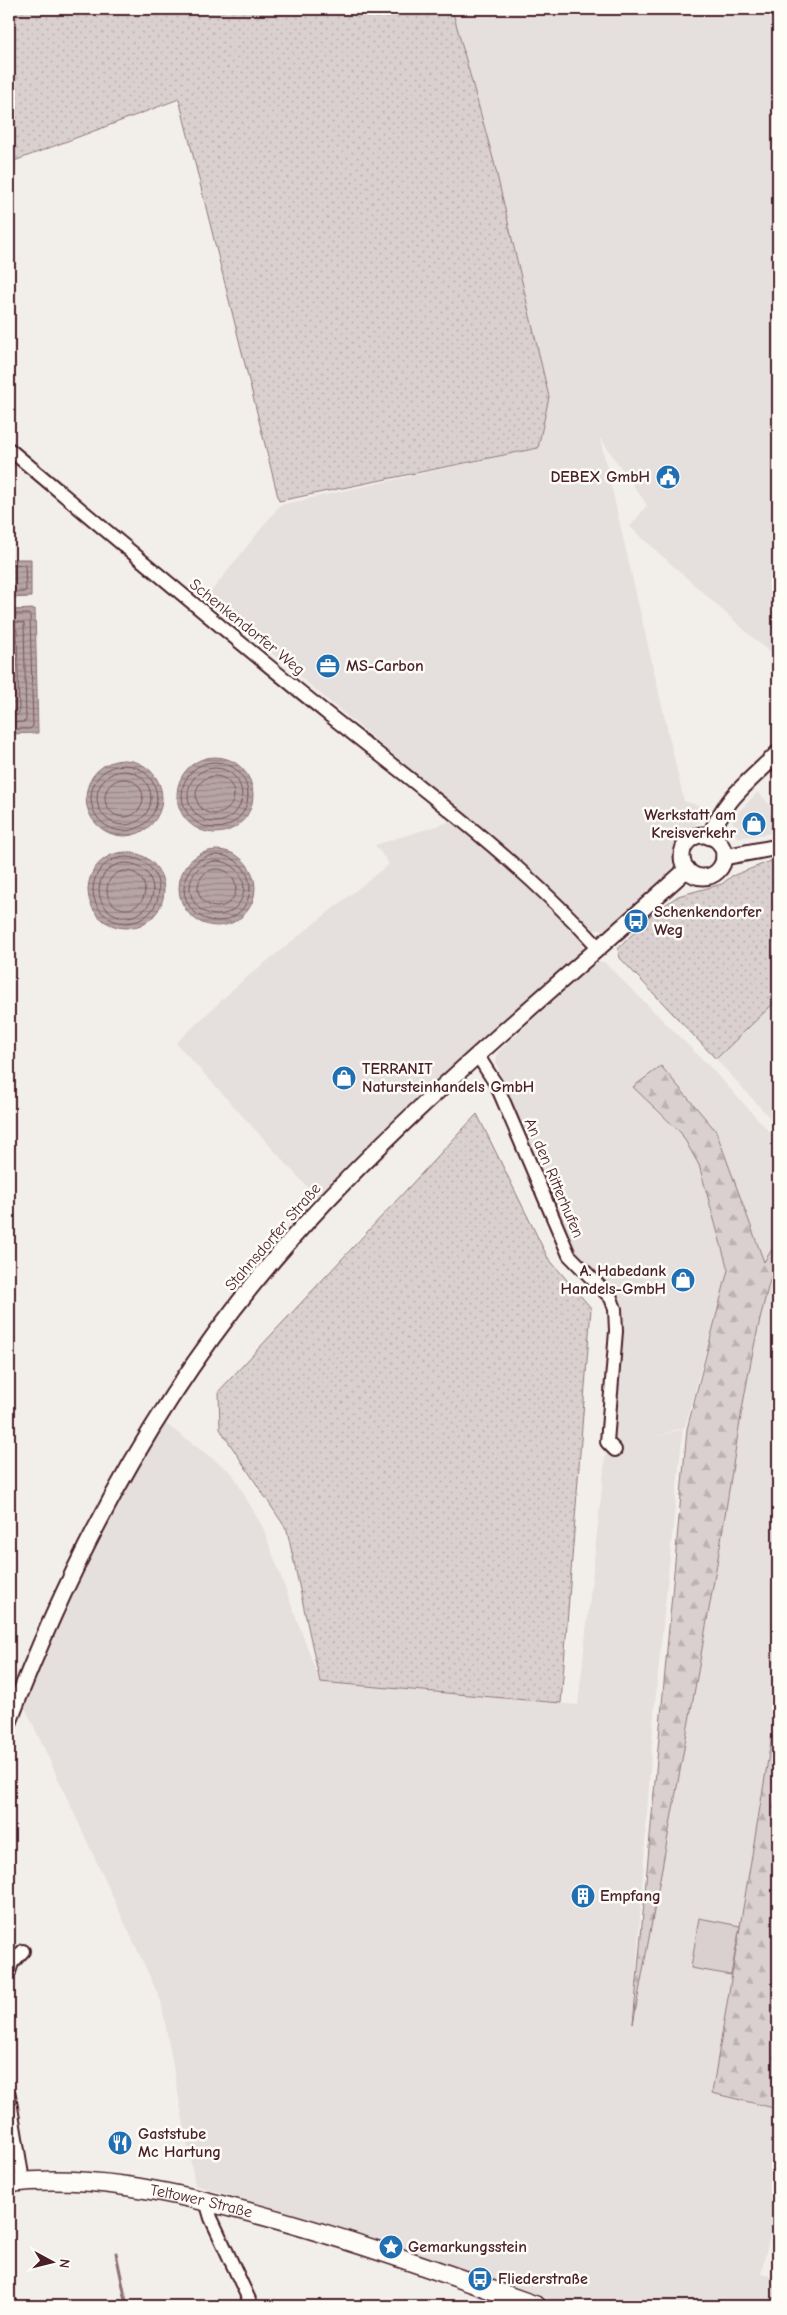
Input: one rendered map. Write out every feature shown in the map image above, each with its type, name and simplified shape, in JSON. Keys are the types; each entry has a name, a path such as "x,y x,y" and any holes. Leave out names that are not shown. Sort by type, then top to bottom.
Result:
{"main road":[{"name":"Teltower Straße","path":"16,2182 69,2181 107,2184 206,2201 316,2230 387,2252 537,2306"}],"street":[{"name":"Schenkendorfer Weg","path":"9,449 197,609 380,756 450,808 516,865 599,948"},
{"path":"710,837 717,819 732,796 777,754"},
{"path":"710,837 721,845 724,858 720,869 709,876 697,876 687,869 682,858 685,846 693,838 710,837"},
{"path":"724,858 778,847"},
{"name":"Stahnsdorfer Straße","path":"9,1722 61,1595 130,1464 192,1368 274,1259 371,1154 687,869"},
{"name":"An den Ritterhufen","path":"478,1056 497,1086 569,1255 611,1298 615,1309 616,1331 606,1442 615,1450"},
{"path":"9,1972 12,1963 23,1951"},
{"path":"9,2095 16,2182"},
{"path":"206,2201 211,2218 252,2306"}],"shaded area":[{"path":"452,9 778,9 778,643 770,653 630,527 647,505 600,438 684,801 707,808 699,822 681,835 674,853 672,869 608,929 591,931 519,860 206,598 280,505 538,448 549,396 494,162"},
{"path":"758,792 771,806 774,833 737,838 732,818"},
{"path":"452,821 513,871 583,940 583,952 323,1204 176,1043 242,981 389,864 375,845"},
{"path":"595,962 604,962 709,1066 778,1141 778,1240 764,1263 716,1131 654,1109 681,1133 699,1165 728,1270 685,1427 655,1437 683,1429 654,1713 633,2018 741,1411 758,1320 772,1272 778,1274 778,1700 712,2093 778,2109 778,2202 761,2273 778,2277 778,2306 570,2306 366,2235 195,2185 161,2001 23,1703 52,1629 159,1419 232,1473 263,1528 320,1682 578,1705 607,1442 615,1309 569,1255 527,1156 496,1062 498,1052"},
{"path":"778,999 778,1127 716,1059"}],"green space":[{"path":"9,9 452,9 494,162 549,397 538,448 279,501 179,99 9,163"},
{"path":"776,859 778,999 716,1059 620,958 618,949 652,914 678,896 722,884 732,876"},
{"path":"661,1066 716,1131 764,1262 778,1240 778,1274 772,1273 748,1376 719,1552 633,2024 687,1429 728,1270 699,1165 681,1133 633,1087"},
{"path":"477,1114 548,1258 591,1308 561,1703 320,1682 287,1530 220,1429 219,1391"},
{"path":"778,1700 778,2109 712,2093"},
{"path":"699,1918 740,1926 731,1975 691,1968"}],"water":[{"path":"9,559 31,559 31,597 9,598"},
{"path":"35,609 38,733 9,734 9,610"},
{"path":"215,757 230,760 242,768 250,780 253,795 250,810 242,822 230,830 215,833 200,830 188,822 180,810 177,795 180,780 188,768 200,760"},
{"path":"124,760 139,763 151,771 159,783 162,798 159,813 151,825 139,833 124,836 109,833 97,825 89,813 86,798 89,783 97,771 109,763"},
{"path":"217,850 232,853 244,861 252,873 255,888 252,903 244,915 232,923 217,926 202,923 190,915 182,903 179,888 182,873 190,861 202,853"},
{"path":"126,852 141,855 153,863 161,875 164,890 161,905 153,917 141,925 126,928 111,925 99,917 91,905 88,890 91,875 99,863 111,855"}],"waterway":[{"path":"116,2253 127,2306"}],"place":[{"name":"DEBEX GmbH","path":"668,477"},
{"name":"MS-Carbon","path":"328,666"},
{"name":"Werkstatt am Kreisverkehr","path":"754,824"},
{"name":"Schenkendorfer Weg","path":"636,921"},
{"name":"TERRANIT Natursteinhandels GmbH","path":"344,1078"},
{"name":"A. Habedank Handels-GmbH","path":"683,1280"},
{"name":"Empfang","path":"583,1896"},
{"name":"Gaststube Mc Hartung","path":"120,2143"},
{"name":"Gemarkungsstein","path":"391,2247"},
{"name":"Fliederstraße","path":"480,2279"}]}
